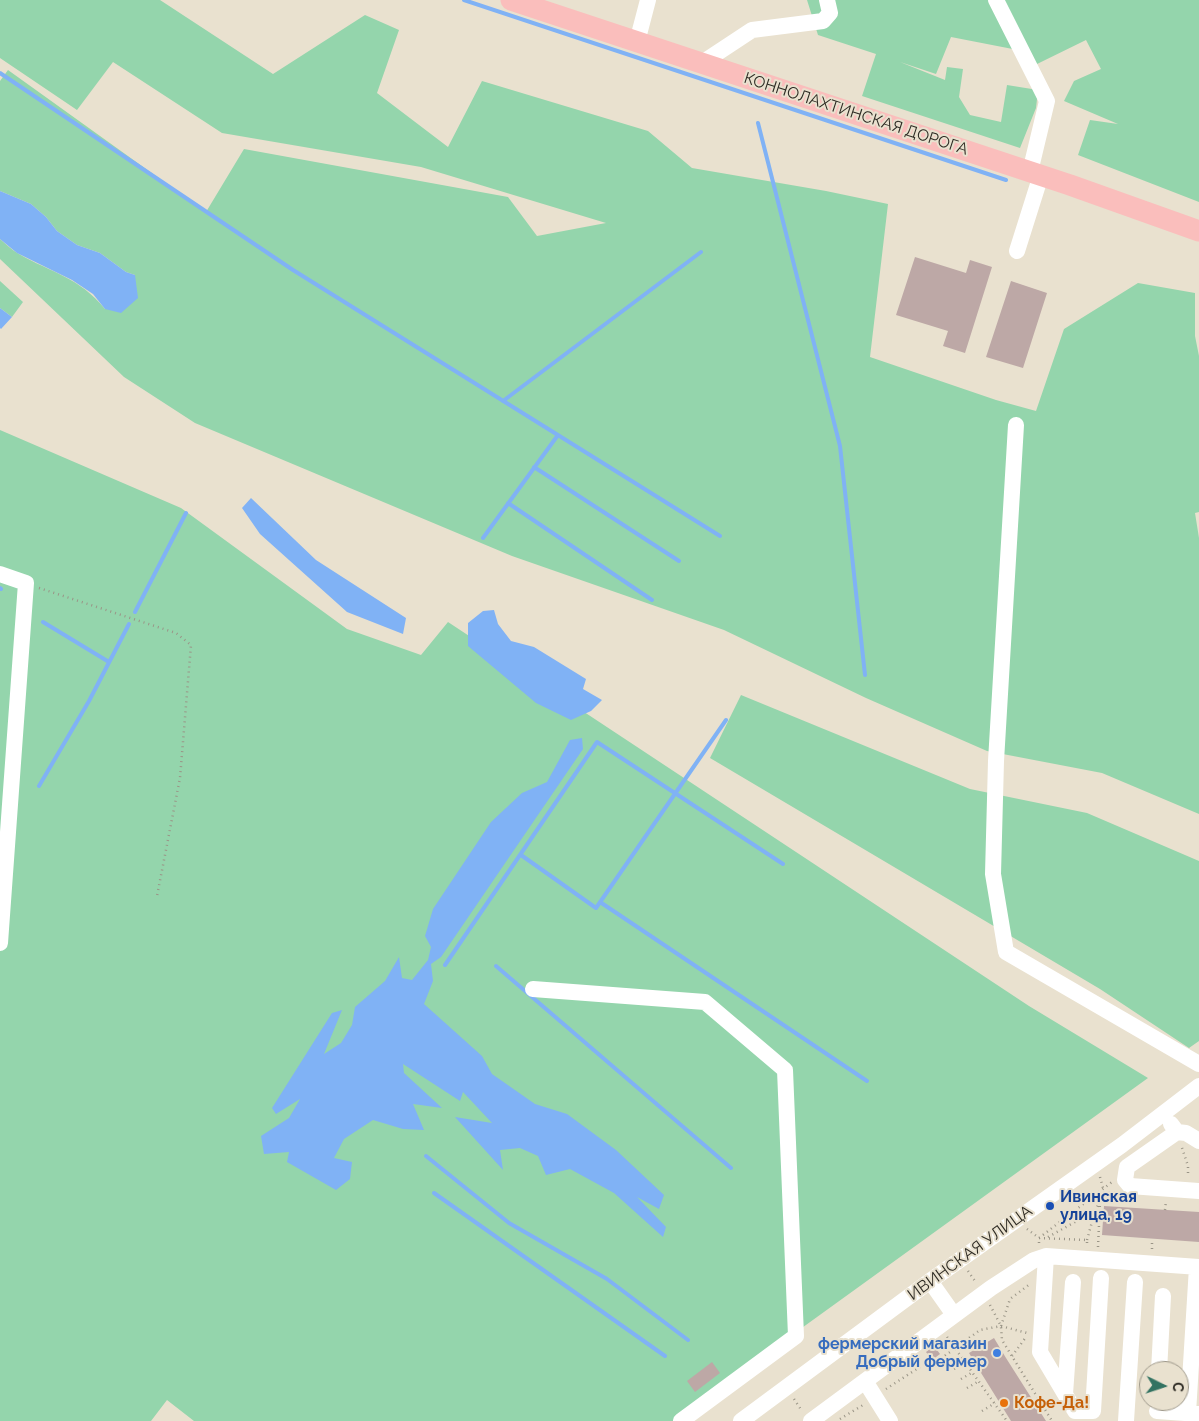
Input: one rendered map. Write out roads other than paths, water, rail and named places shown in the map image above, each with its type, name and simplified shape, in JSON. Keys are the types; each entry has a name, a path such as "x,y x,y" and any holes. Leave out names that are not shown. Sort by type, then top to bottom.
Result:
{"main road":[{"name":"КОННОЛАХТИНСКАЯ ДОРОГА","path":"511,0 1036,174 1199,231"}],"street":[{"path":"637,42 648,0"},
{"path":"702,63 752,30 823,21 830,13 827,0"},
{"path":"996,0 1047,101 1036,174 1017,251"},
{"path":"1016,425 996,760 993,874 1006,952 1199,1064"},
{"path":"0,574 26,584 0,943"},
{"path":"533,989 705,1002 785,1070 796,1336 681,1421"},
{"name":"ИВИНСКАЯ УЛИЦА","path":"741,1421 1199,1086"},
{"path":"1164,1113 1176,1132"},
{"path":"1194,1190 1130,1186 1125,1180 1127,1167 1176,1132 1186,1133 1199,1141"},
{"path":"1046,1256 1040,1352 1075,1411 1093,1412 1102,1278"},
{"path":"811,1421 954,1314 1034,1260 1046,1256 1198,1267 1194,1413 1157,1411"},
{"path":"930,1281 954,1314"},
{"path":"1065,1394 1072,1282"},
{"path":"1126,1421 1136,1282"},
{"path":"1160,1361 1163,1296"},
{"path":"865,1381 890,1421"}],"water":[{"path":"0,191 31,204 46,217 57,231 77,245 100,253 126,272 135,275 138,298 121,313 105,309 93,294 72,280 17,253 0,239"},
{"path":"0,308 12,317 1,329 0,328"},
{"path":"251,498 316,560 406,618 403,634 347,612 260,534 242,508"},
{"path":"494,610 498,624 511,641 534,647 586,679 583,689 602,700 591,711 571,720 536,703 468,646 468,623 483,611"},
{"path":"582,738 583,749 441,957 431,964 433,981 424,1004 482,1056 492,1074 535,1104 567,1114 616,1150 664,1195 659,1209 637,1197 666,1227 663,1237 614,1193 570,1169 546,1175 538,1156 520,1148 500,1150 503,1170 455,1117 492,1123 463,1092 460,1101 403,1064 404,1073 442,1108 413,1104 424,1130 403,1129 373,1120 344,1139 334,1158 352,1162 350,1179 336,1190 287,1162 289,1152 264,1154 261,1136 289,1118 300,1099 276,1114 272,1108 332,1013 342,1010 324,1054 341,1043 352,1025 355,1007 385,981 399,957 402,978 412,980 428,960 431,947 425,936 433,909 491,822 522,793 547,782 570,740"}],"waterway":[{"path":"464,0 1006,180"},
{"path":"0,73 293,270 720,536"},
{"path":"758,123 840,446 865,675"},
{"path":"503,401 701,252"},
{"path":"483,538 558,435"},
{"path":"534,467 679,561"},
{"path":"508,503 652,600"},
{"path":"135,612 186,513"},
{"path":"43,622 109,662"},
{"path":"39,786 89,701 129,624"},
{"path":"521,855 596,908 726,720"},
{"path":"445,965 597,742 783,864"},
{"path":"600,902 867,1081"},
{"path":"496,966 731,1168"},
{"path":"426,1156 509,1223 607,1279 688,1340"},
{"path":"434,1193 665,1356"}],"place":[{"name":"Ивинская улица, 19","path":"1050,1206"},
{"name":"фермерский магазин Добрый фермер","path":"997,1353"},
{"name":"Кофе-Да!","path":"1004,1403"}]}
